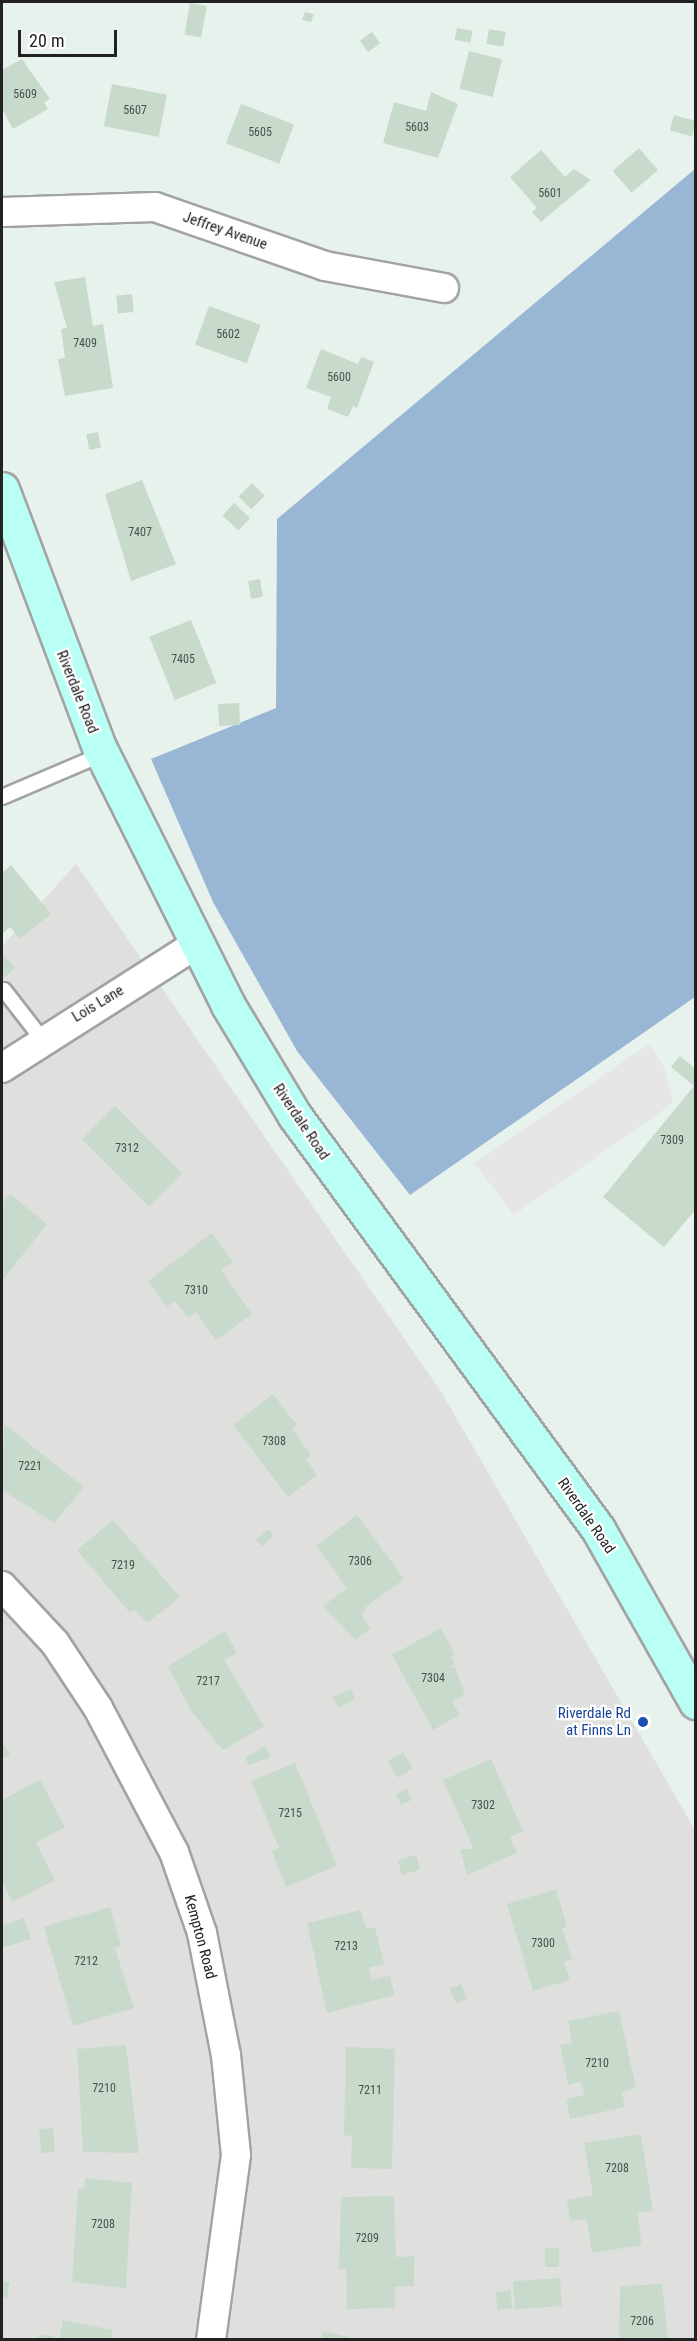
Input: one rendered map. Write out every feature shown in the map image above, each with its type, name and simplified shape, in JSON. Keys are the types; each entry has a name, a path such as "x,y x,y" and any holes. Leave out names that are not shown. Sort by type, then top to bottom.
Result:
{"main road":[{"name":"Riverdale Road","path":"2,489 31,579 103,754 197,944 296,1116 598,1529 696,1702"}],"street":[{"name":"Jeffrey Avenue","path":"2,212 155,207 325,266 444,288"},
{"name":"Lois Lane","path":"2,1068 42,1040 197,944"},
{"name":"Kempton Road","path":"2,1586 55,1643 98,1708 174,1852 202,1933 226,2055 236,2155 211,2340"}],"lane":[{"path":"2,797 103,754"},
{"path":"4,990 42,1040"}],"shaded area":[{"path":"695,169 695,997 410,1195 297,1051 213,902 151,759 276,708 277,519"},
{"path":"76,864 442,1393 695,1830 695,2339 2,2339 2,946"},
{"path":"649,1044 665,1069 673,1103 514,1215 474,1163"}],"building":[{"path":"190,3 207,6 201,37 184,35"},
{"path":"305,12 314,14 311,22 302,20"},
{"path":"457,28 473,31 470,43 455,40"},
{"path":"489,29 506,32 503,47 486,44"},
{"path":"372,32 380,43 368,52 360,41"},
{"path":"469,51 502,59 493,97 460,89"},
{"path":"22,59 50,99 44,102 48,109 13,129 2,109 2,70"},
{"path":"112,84 167,95 159,137 104,126"},
{"path":"431,92 458,104 438,158 383,143 394,102 426,111"},
{"path":"241,104 294,124 279,164 226,143"},
{"path":"674,115 696,121 692,136 670,130"},
{"path":"639,148 658,170 632,193 613,171"},
{"path":"541,150 565,177 574,169 591,180 541,222 532,212 537,208 510,177"},
{"path":"85,277 93,326 103,324 113,388 65,396 58,359 65,358 61,329 67,328 54,282"},
{"path":"132,294 134,312 118,314 116,296"},
{"path":"209,306 261,325 247,363 195,345"},
{"path":"321,349 358,364 361,357 374,362 357,408 353,406 348,417 327,409 331,397 306,388"},
{"path":"98,432 101,448 89,450 86,434"},
{"path":"142,480 176,564 131,581 105,494"},
{"path":"252,483 265,496 251,509 239,496"},
{"path":"234,503 250,518 238,530 222,515"},
{"path":"260,579 263,597 251,599 248,581"},
{"path":"191,620 216,683 175,700 149,637"},
{"path":"239,703 240,725 219,726 218,704"},
{"path":"11,865 51,914 20,939 10,927 2,934 2,873"},
{"path":"2,953 15,968 2,979"},
{"path":"680,1056 696,1069 696,1209 664,1247 603,1197 694,1086 671,1067"},
{"path":"115,1106 182,1173 149,1206 82,1139"},
{"path":"10,1194 47,1224 2,1281 2,1204"},
{"path":"212,1233 233,1262 221,1270 252,1314 216,1340 196,1312 188,1317 175,1301 167,1307 148,1281"},
{"path":"273,1394 297,1425 292,1429 311,1455 306,1459 317,1475 288,1497 233,1425"},
{"path":"4,1424 84,1487 54,1523 2,1490"},
{"path":"357,1515 404,1579 366,1607 362,1616 371,1628 355,1640 323,1606 347,1588 316,1546"},
{"path":"113,1520 180,1597 147,1623 134,1609 130,1613 77,1550"},
{"path":"268,1529 274,1536 262,1546 256,1539"},
{"path":"441,1628 455,1654 451,1657 455,1664 448,1668 455,1667 465,1694 452,1702 460,1715 433,1730 392,1655"},
{"path":"225,1631 237,1653 224,1660 264,1726 223,1750 191,1711 168,1666"},
{"path":"351,1689 355,1699 339,1708 333,1697"},
{"path":"2,1743 10,1754 2,1760"},
{"path":"265,1746 271,1757 249,1765 245,1758"},
{"path":"403,1752 413,1768 398,1778 388,1762"},
{"path":"491,1759 523,1831 510,1837 517,1853 467,1875 460,1849 474,1849 443,1780"},
{"path":"295,1763 337,1866 286,1887 272,1851 279,1848 251,1781"},
{"path":"40,1780 65,1827 36,1843 55,1880 12,1902 2,1881 2,1800"},
{"path":"407,1789 412,1800 401,1805 396,1794"},
{"path":"416,1855 420,1869 402,1875 398,1860"},
{"path":"556,1889 567,1927 562,1928 572,1960 564,1962 570,1980 533,1991 507,1904"},
{"path":"110,1907 121,1946 115,1948 134,2008 73,2026 44,1927"},
{"path":"361,1910 366,1929 375,1927 384,1964 369,1968 372,1980 390,1976 395,1995 327,2013 307,1923"},
{"path":"24,1918 31,1939 2,1948 2,1926"},
{"path":"461,1984 467,1999 456,2003 450,1988"},
{"path":"619,2011 636,2088 622,2092 625,2107 570,2119 566,2099 584,2095 581,2082 568,2085 560,2045 572,2043 568,2021"},
{"path":"126,2045 139,2153 83,2152 77,2049"},
{"path":"346,2047 395,2049 392,2169 351,2168 352,2136 344,2135"},
{"path":"53,2128 55,2152 41,2153 39,2129"},
{"path":"641,2134 653,2211 637,2213 642,2245 592,2253 587,2219 570,2221 567,2200 593,2195 584,2143"},
{"path":"85,2178 132,2183 126,2288 72,2282 78,2189 84,2189"},
{"path":"394,2196 396,2257 414,2256 414,2286 395,2287 395,2308 347,2309 346,2269 339,2269 341,2197"},
{"path":"545,2248 559,2248 559,2267 545,2267"},
{"path":"560,2278 562,2306 515,2309 513,2281"},
{"path":"2,2281 10,2282 7,2298 2,2297"},
{"path":"662,2284 668,2340 619,2340 620,2286"},
{"path":"510,2290 513,2308 498,2310 495,2292"},
{"path":"63,2320 113,2330 111,2340 59,2340"},
{"path":"323,2331 355,2339 321,2340"},
{"path":"39,2334 55,2337 55,2340 38,2340"}],"place":[{"name":"Riverdale Rd at Finns Ln","path":"643,1722"}]}
